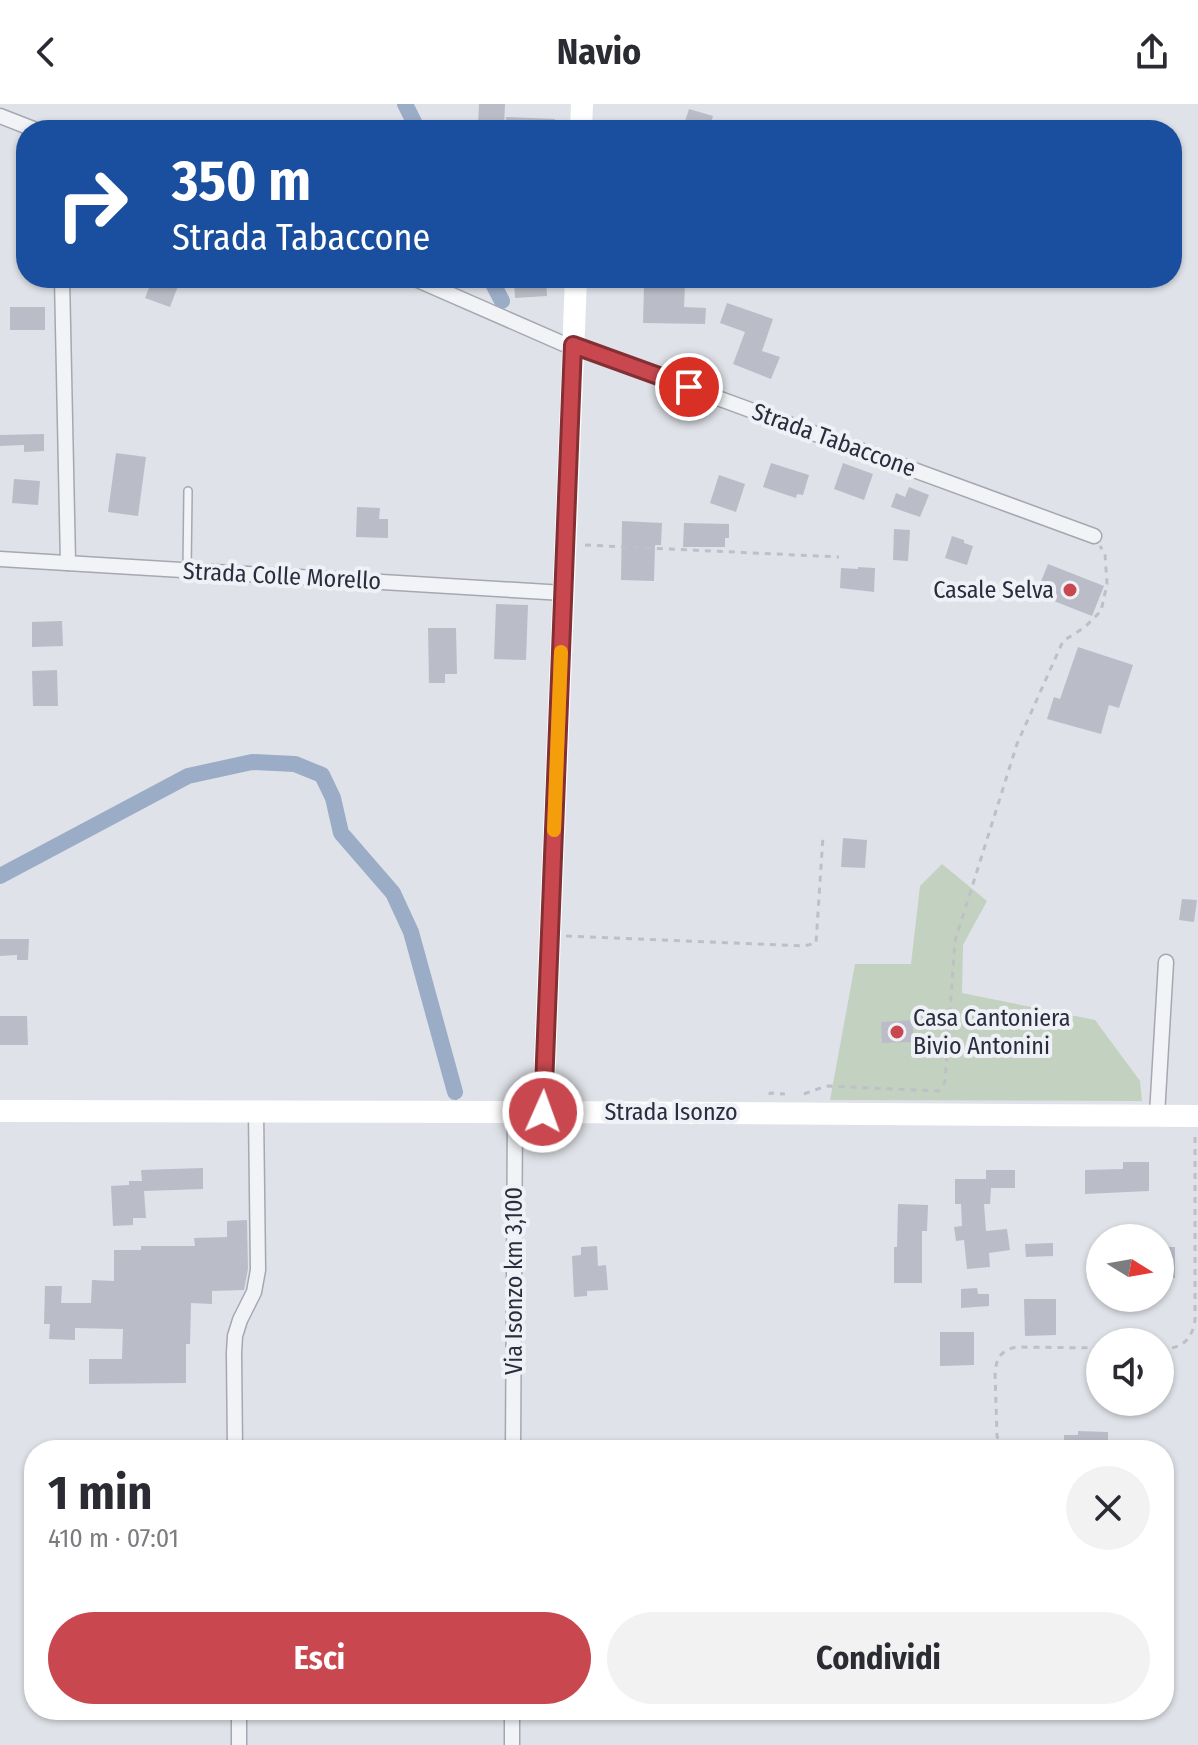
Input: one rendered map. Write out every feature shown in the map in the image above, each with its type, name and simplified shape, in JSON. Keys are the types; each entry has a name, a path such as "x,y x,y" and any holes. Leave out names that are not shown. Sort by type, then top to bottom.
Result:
{"main road":[{"path":"543,1112 576,288"},
{"name":"Strada Isonzo","path":"0,1111 1196,1116"}],"street":[{"path":"62,288 68,563"},
{"name":"Strada Tabaccone","path":"436,288 573,347 1094,536"},
{"name":"Strada Colle Morello","path":"0,559 564,593"},
{"path":"1157,1115 1166,962"},
{"path":"235,1440 235,1336 257,1278 256,1111"},
{"name":"Via Isonzo km 3,100","path":"513,1440 515,1112"},
{"path":"239,1720 239,1745"},
{"path":"512,1720 512,1745"}],"lane":[{"path":"187,571 188,491"}],"path":[{"path":"801,1095 826,1086 939,1091 945,1082 955,941 1017,744 1034,705 1063,641 1085,627 1101,611 1107,584 1105,554 1094,536"},
{"path":"565,544 839,557"},
{"path":"550,935 804,946 816,943 823,836"},
{"path":"770,1113 770,1093 786,1094"},
{"path":"1174,1348 1181,1346 1194,1331 1196,1116"},
{"path":"998,1440 995,1372 1001,1353 1017,1347 1086,1348"}],"green space":[{"path":"942,864 987,901 963,945 962,993 1095,1020 1140,1081 1142,1101 830,1100 855,964 911,964 920,886"}],"building":[{"path":"479,104 505,104 504,120 478,120"},
{"path":"689,109 713,116 712,120 685,120"},
{"path":"506,117 555,119 555,120 506,120"},
{"path":"149,288 177,288 170,307 145,298"},
{"path":"514,288 547,288 547,296 515,298"},
{"path":"644,288 685,288 684,307 706,308 705,324 643,323"},
{"path":"727,303 773,319 762,351 780,357 771,379 733,364 745,332 720,323"},
{"path":"10,307 45,307 45,330 10,330"},
{"path":"44,434 44,451 24,452 24,445 0,446 0,435"},
{"path":"116,453 146,457 138,516 108,512"},
{"path":"771,463 809,475 803,495 797,494 796,498 763,487"},
{"path":"843,463 873,474 864,500 834,489"},
{"path":"719,475 745,484 736,512 710,503"},
{"path":"14,479 40,481 38,505 12,503"},
{"path":"909,487 929,495 920,517 891,507 896,493 905,497"},
{"path":"357,507 380,508 379,519 388,519 388,538 356,537"},
{"path":"622,521 662,523 661,545 655,545 654,581 621,580"},
{"path":"684,523 729,524 725,547 683,547"},
{"path":"894,529 910,530 908,561 893,560"},
{"path":"952,536 973,546 967,565 945,558"},
{"name":"Casale Selva","path":"1048,564 1104,586 1092,616 1036,594"},
{"path":"841,568 875,568 874,592 840,588"},
{"path":"496,604 528,605 526,660 494,659"},
{"path":"62,621 63,646 32,647 32,622"},
{"path":"428,628 456,628 457,674 445,674 445,683 429,683"},
{"path":"1078,647 1133,665 1119,708 1109,705 1101,734 1047,719 1054,697 1060,699"},
{"path":"57,670 58,706 33,706 32,671"},
{"path":"843,838 867,840 865,868 841,867"},
{"path":"1182,899 1197,900 1194,922 1179,920"},
{"path":"0,939 29,939 28,960 17,960 17,955 0,956"},
{"path":"0,1016 27,1016 28,1045 0,1045"},
{"name":"Casa Cantoniera Bivio Antonini","path":"913,1020 913,1042 882,1043 881,1022"},
{"path":"1123,1162 1149,1162 1149,1191 1085,1194 1085,1170 1123,1169"},
{"path":"203,1168 203,1189 144,1191 146,1218 133,1218 133,1225 113,1226 111,1186 142,1181 141,1170"},
{"path":"986,1170 1015,1170 1015,1188 991,1188 990,1204 984,1204 986,1231 1007,1229 1010,1250 989,1253 990,1267 967,1269 964,1240 956,1241 954,1227 962,1226 961,1204 955,1204 955,1179 986,1179"},
{"path":"898,1204 928,1205 927,1231 922,1231 922,1283 894,1283"},
{"path":"247,1220 248,1269 244,1290 212,1291 212,1304 191,1303 190,1344 186,1344 186,1383 89,1384 89,1359 122,1359 123,1329 75,1328 75,1340 49,1339 50,1324 44,1324 45,1286 62,1286 61,1303 91,1303 92,1280 114,1281 114,1250 141,1250 141,1246 195,1246 194,1238 227,1237 227,1221"},
{"path":"1053,1243 1053,1256 1026,1257 1025,1244"},
{"path":"597,1246 598,1266 606,1265 608,1290 587,1291 587,1296 574,1297 572,1256 581,1255 581,1247"},
{"path":"977,1288 978,1294 989,1294 989,1306 961,1308 961,1289"},
{"path":"1024,1299 1056,1299 1056,1335 1025,1336"},
{"path":"940,1332 974,1332 974,1365 940,1366"},
{"path":"1078,1431 1108,1432 1108,1440 1064,1440 1064,1435 1078,1435"}],"waterway":[{"path":"405,104 413,120"},
{"path":"495,288 502,301"},
{"path":"0,876 188,776 252,762 295,764 322,775 333,798 341,833 393,893 411,932 455,1092"}],"slow traffic":[{"path":"554,830 561,652"}],"place":[{"name":"Casale Selva","path":"1070,590"},
{"name":"Casa Cantoniera Bivio Antonini","path":"897,1032"}],"route":[{"path":"543,1112 573,345 689,387"}]}
